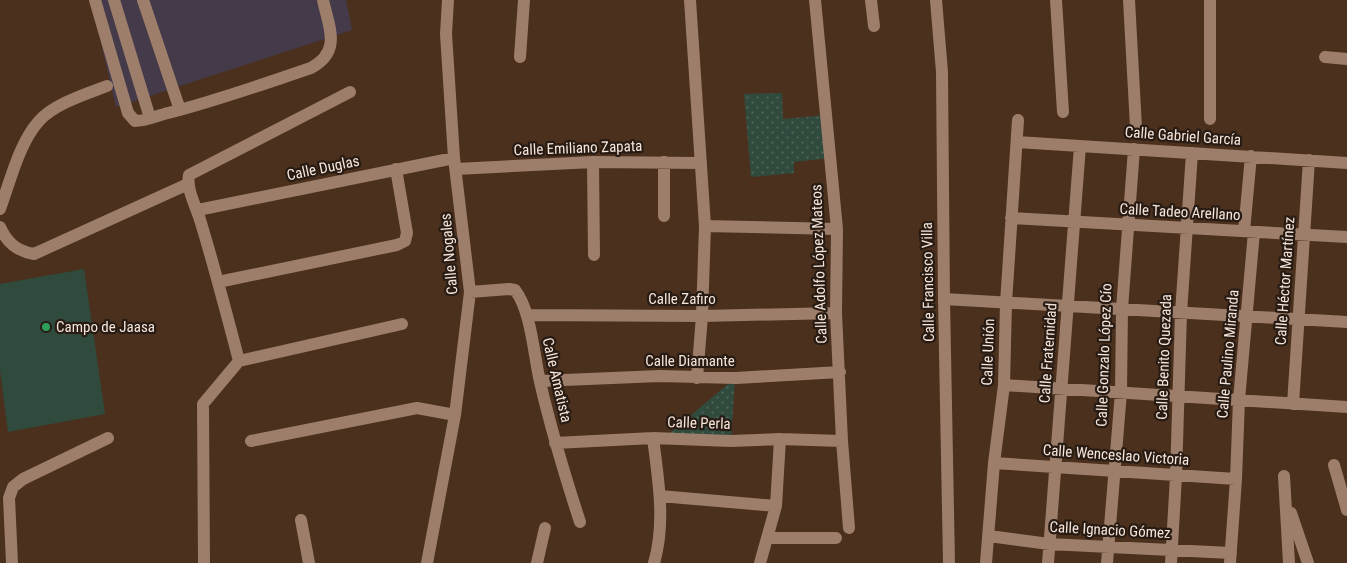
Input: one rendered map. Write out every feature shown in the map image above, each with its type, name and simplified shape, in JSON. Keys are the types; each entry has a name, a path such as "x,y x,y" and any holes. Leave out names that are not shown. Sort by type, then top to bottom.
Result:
{"street":[{"path":"94,0 128,113 135,121 145,121 318,65 330,49 332,40 322,0"},
{"path":"114,0 150,118"},
{"path":"143,0 180,110"},
{"name":"Calle Nogales","path":"427,563 454,415 470,292 455,163 446,34 448,0"},
{"path":"520,57 524,0"},
{"path":"690,0 705,226 702,316 696,378"},
{"name":"Calle Adolfo López Mateos","path":"815,0 837,229 836,313 842,441 849,528"},
{"path":"870,0 874,26"},
{"name":"Calle Francisco Villa","path":"936,0 942,72 949,563"},
{"path":"1056,0 1063,112"},
{"path":"1129,0 1136,127"},
{"path":"1210,0 1210,119"},
{"path":"1325,57 1347,59"},
{"path":"0,209 23,147 39,120 51,111 107,86"},
{"path":"0,227 4,236 12,245 23,252 34,254 188,180 350,92"},
{"name":"Calle Unión","path":"986,563 994,463 1004,385 1006,303 1018,120"},
{"name":"Calle Gabriel García","path":"1017,142 1251,156 1347,164"},
{"name":"Calle Fraternidad","path":"1048,563 1080,146"},
{"name":"Calle Gonzalo López Cío","path":"1107,563 1121,392 1122,309 1134,149"},
{"name":"Calle Benito Quezada","path":"1172,557 1181,313 1192,153"},
{"name":"Calle Paulino Miranda","path":"1230,558 1239,400 1247,316 1251,156"},
{"name":"Calle Héctor Martínez","path":"1293,404 1310,160"},
{"path":"593,162 594,255"},
{"path":"664,162 664,216"},
{"name":"Calle Emiliano Zapata","path":"455,163 701,163"},
{"name":"Calle Duglas","path":"198,210 396,169 455,163"},
{"path":"218,282 397,245 405,241 407,233 396,169"},
{"path":"188,180 198,210 239,362"},
{"name":"Calle Tadeo Arellano","path":"1011,218 1347,237"},
{"path":"705,226 837,229"},
{"name":"Calle Amatista","path":"470,292 509,289 515,290 520,296 527,315 555,444 580,522"},
{"path":"944,299 1347,322"},
{"name":"Calle Zafiro","path":"527,315 702,316 836,313"},
{"path":"204,563 203,404 239,362 402,324"},
{"name":"Calle Diamante","path":"540,381 660,376 736,378 840,372"},
{"path":"1004,385 1347,407"},
{"path":"252,441 417,408 454,415"},
{"path":"12,563 9,498 14,487 23,480 108,438"},
{"path":"653,438 660,496 658,548 654,563"},
{"name":"Calle Perla","path":"555,444 653,438 731,441 780,439 842,441"},
{"path":"760,563 776,506 780,439"},
{"name":"Calle Wenceslao Victoria","path":"994,463 1236,479"},
{"path":"1334,465 1342,480 1347,510"},
{"path":"1284,476 1289,563"},
{"path":"660,496 776,506"},
{"path":"1285,496 1308,563"},
{"path":"301,520 309,563"},
{"path":"537,563 545,528"},
{"name":"Calle Ignacio Gómez","path":"989,536 1049,544 1108,548 1172,557 1230,558"},
{"path":"768,538 836,538"}],"shaded area":[{"path":"91,0 346,0 352,30 116,107"}],"green space":[{"path":"782,93 783,119 826,115 830,158 794,162 794,173 751,177 744,94"},
{"name":"Campo de Jaasa","path":"84,269 105,414 8,432 0,370 0,284"},
{"path":"735,378 731,440 664,438"}],"place":[{"name":"Campo de Jaasa","path":"46,327"}]}
